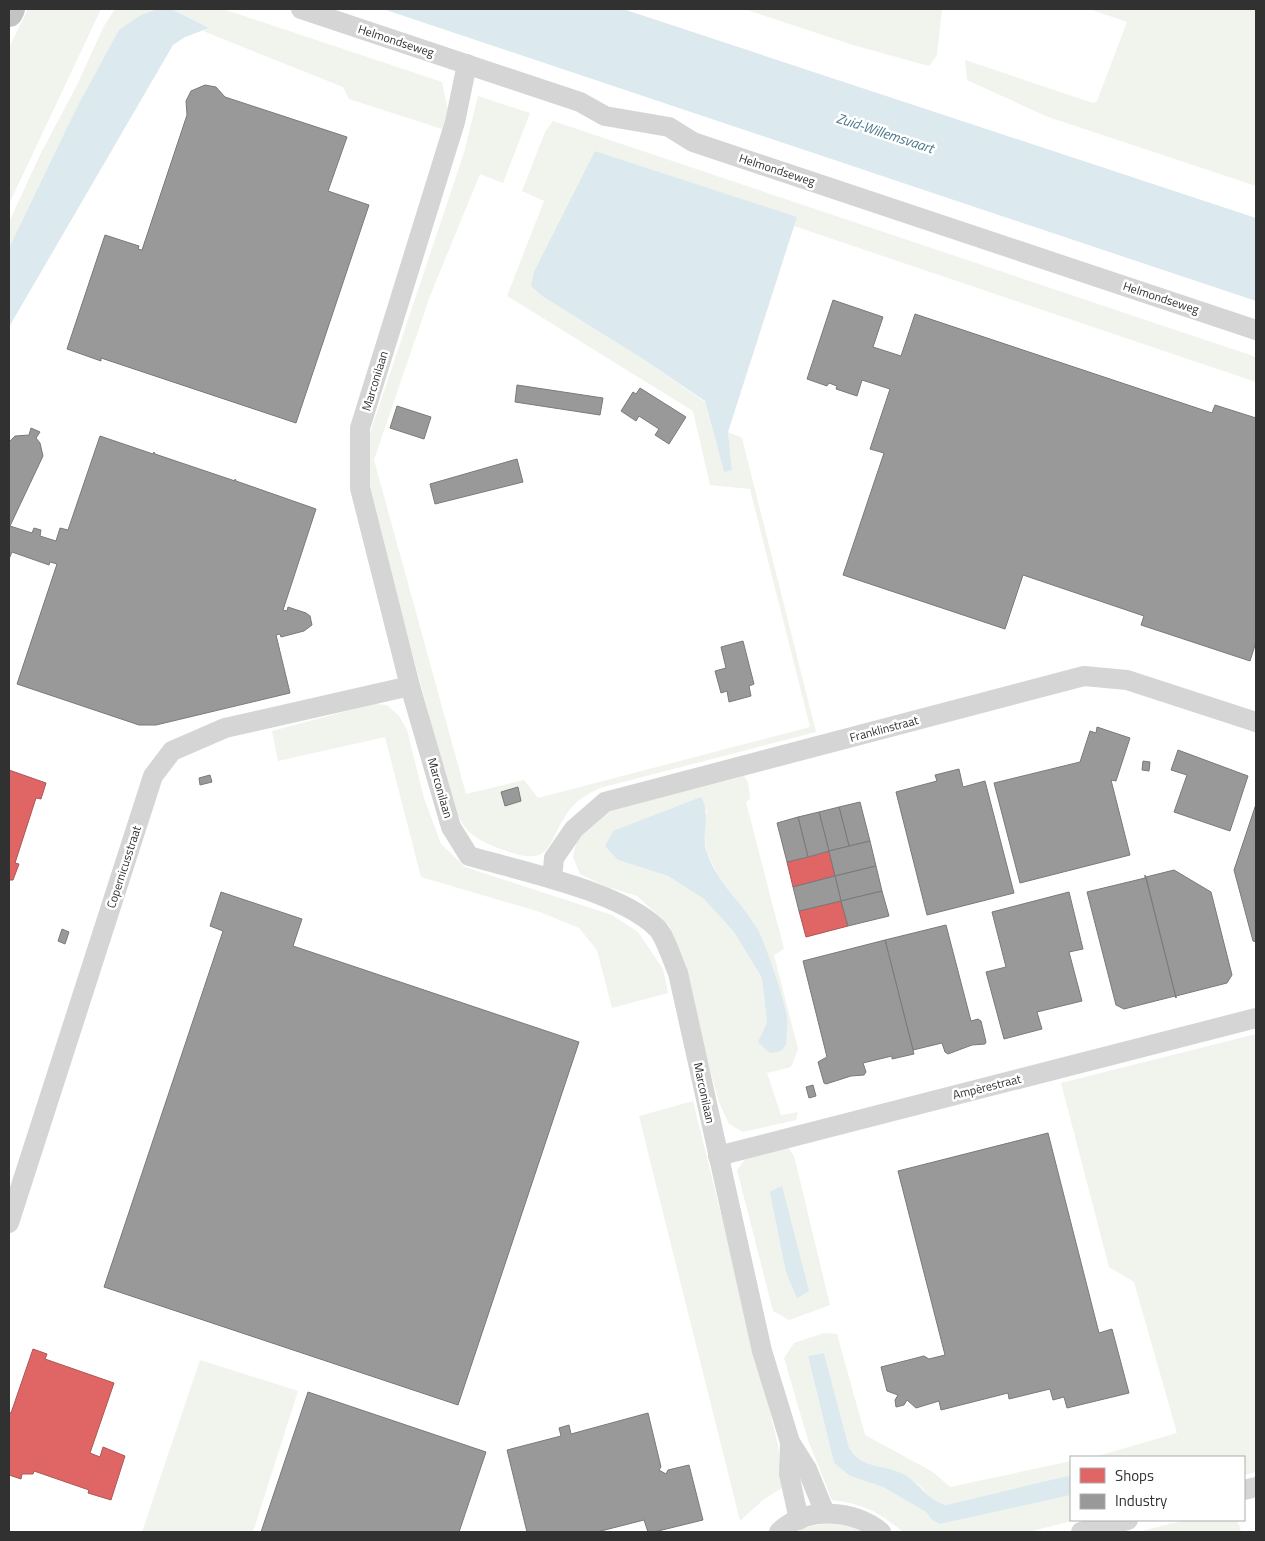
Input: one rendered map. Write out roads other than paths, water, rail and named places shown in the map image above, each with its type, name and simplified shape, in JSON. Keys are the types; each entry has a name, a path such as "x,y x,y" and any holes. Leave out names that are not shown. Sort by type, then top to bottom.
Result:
{"highway":[{"path":"9,13 11,9"}],"street":[{"name":"Helmondseweg","path":"301,9 580,102 605,116 669,127 693,142 1256,330"},
{"name":"Marconilaan","path":"467,64 454,122 360,428 360,488 410,686 451,827 469,856 552,880 622,904 658,929 678,973 762,1351 790,1442 806,1469 825,1513"},
{"name":"Franklinstraat","path":"552,880 554,858 574,829 605,802 1084,676 1127,680 1256,722"},
{"name":"Copernicusstraat","path":"9,1223 153,776 172,750 225,728 410,686"},
{"name":"Ampèrestraat","path":"718,1156 1256,1018"},
{"name":"Marconilaan","path":"790,1442 789,1474 799,1520"},
{"path":"779,1532 799,1520 825,1513 850,1516 874,1526 881,1532"},
{"path":"1080,1532 1124,1521"}],"water":[{"path":"157,9 171,9 209,28 185,37 173,45 9,327 9,248 75,111 119,30 141,15"},
{"name":"Zuid-Willemsvaart","path":"383,9 623,9 1256,218 1256,301"},
{"path":"595,151 797,217 728,432 732,470 724,472 705,401 643,359 542,296 531,286 534,272"},
{"path":"701,797 706,811 705,846 711,864 758,930 779,987 787,1021 786,1045 781,1051 770,1053 758,1042 767,1023 762,978 734,932 704,899 668,876 618,860 605,846 613,831"},
{"path":"782,1186 809,1291 797,1298 786,1272 770,1192"},
{"path":"824,1353 849,1448 855,1455 868,1463 903,1474 939,1503 946,1505 1068,1476 1070,1476 1070,1495 940,1524 932,1520 926,1512 883,1487 850,1476 834,1463 808,1356"}]}
